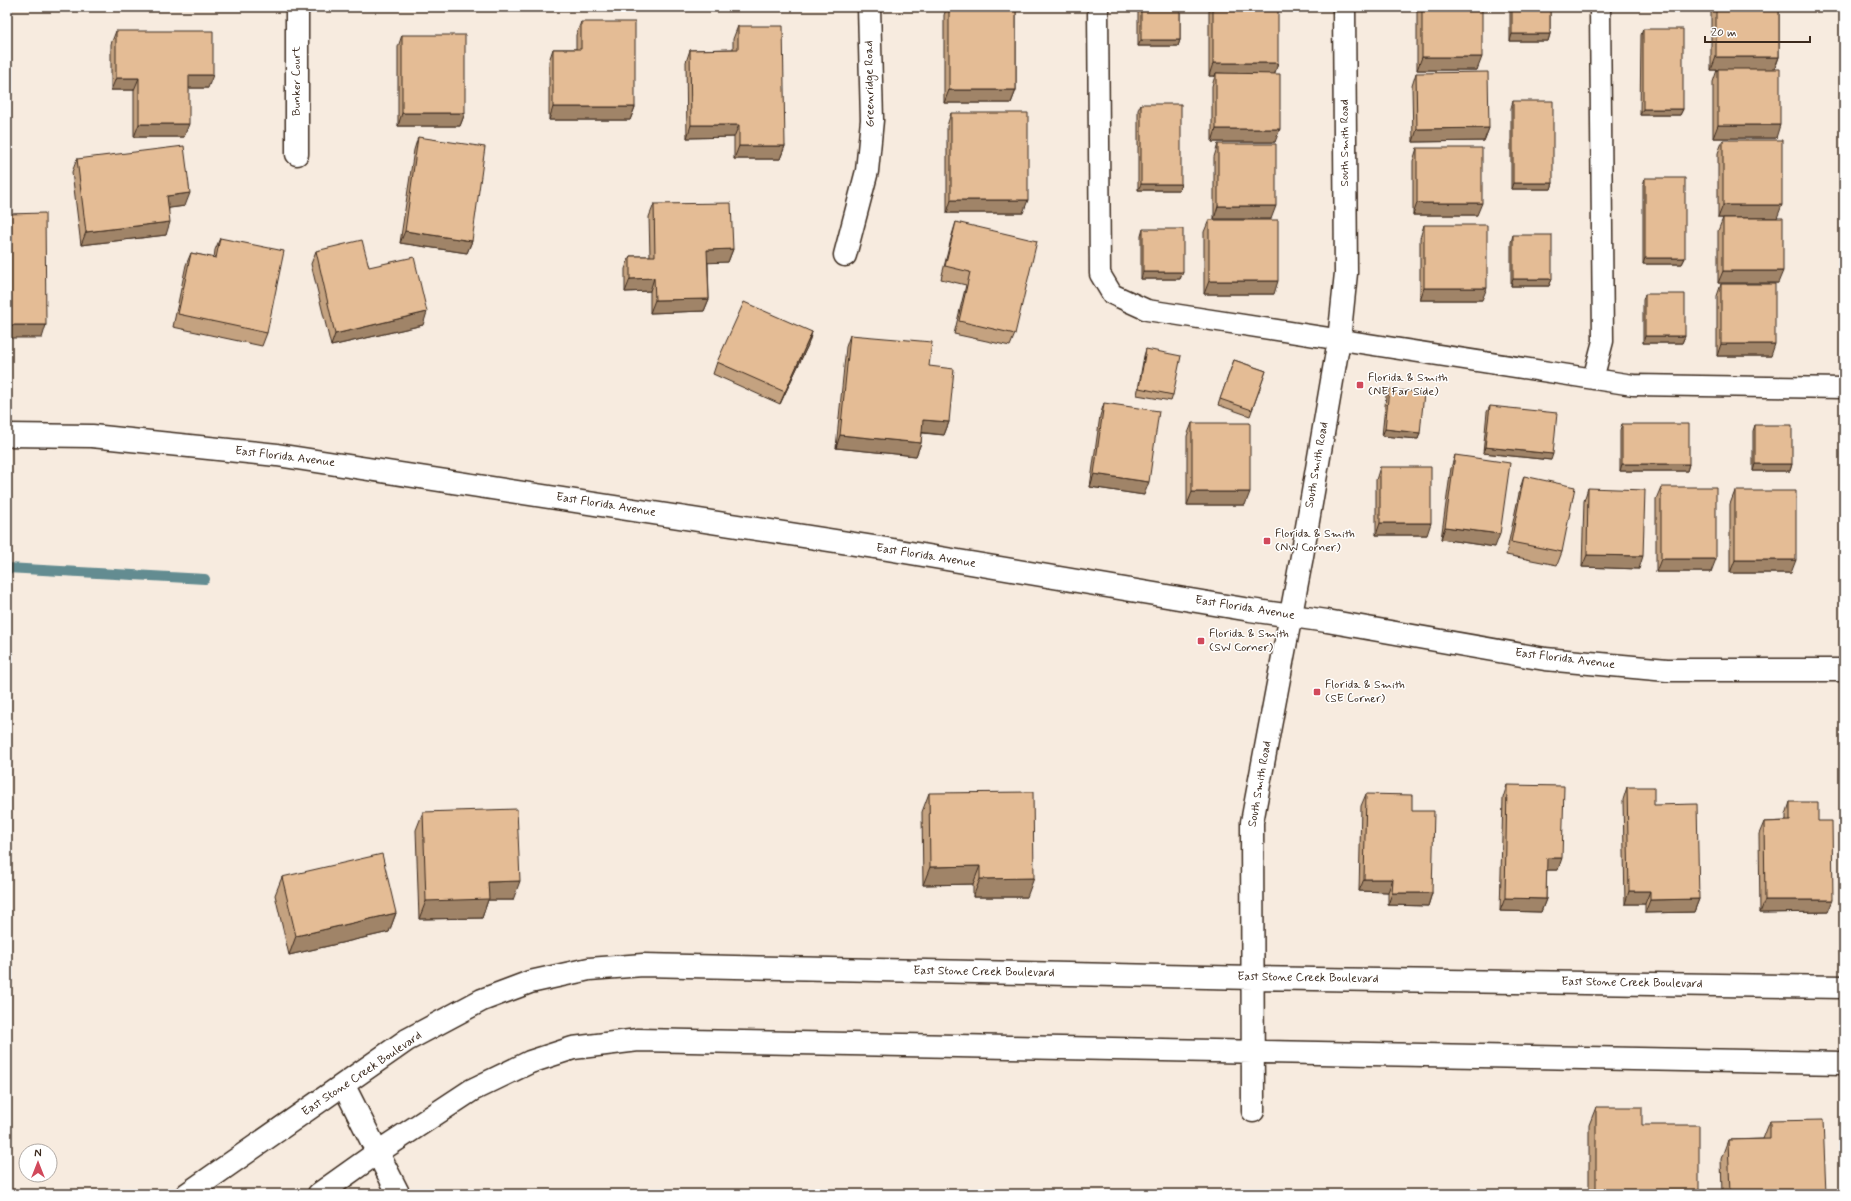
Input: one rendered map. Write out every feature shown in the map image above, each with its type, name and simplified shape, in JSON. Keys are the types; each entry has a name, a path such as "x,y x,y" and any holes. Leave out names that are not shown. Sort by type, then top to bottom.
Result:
{"street":[{"name":"Bunker Court","path":"297,7 297,154"},
{"name":"Greenridge Road","path":"845,255 867,171 872,120 869,7"},
{"name":"South Smith Road","path":"1253,1111 1254,1051 1252,822 1291,616 1339,340 1346,273 1344,7"},
{"name":"East Florida Avenue","path":"7,435 92,436 278,455 864,546 1545,659 1667,670 1844,670"},
{"name":"East Stone Creek Boulevard","path":"187,1194 344,1086 407,1040 482,1000 530,982 589,969 643,965 1253,978 1844,987"},
{"path":"319,1194 378,1152 472,1090 530,1062 573,1048 638,1040 1844,1063"},
{"path":"344,1086 398,1193"}],"lane":[{"path":"1098,7 1100,274 1112,294 1147,310 1593,380 1633,385 1844,388"},
{"path":"1593,380 1603,341 1600,7"}],"building":[{"path":"949,7 1016,7 1016,90 949,90"},
{"path":"1141,7 1180,7 1180,40 1141,40"},
{"path":"1213,7 1278,7 1278,63 1213,63"},
{"path":"1422,7 1482,7 1482,57 1422,57"},
{"path":"1512,7 1550,7 1550,34 1512,34"},
{"path":"1716,7 1779,7 1779,57 1716,57"},
{"path":"581,22 635,22 635,107 553,107 553,49 581,49"},
{"path":"738,26 783,26 785,146 739,146 739,125 691,125 690,50 738,49"},
{"path":"1643,29 1683,29 1683,109 1643,109"},
{"path":"116,31 213,31 213,75 189,75 189,124 139,124 139,78 116,78"},
{"path":"402,35 465,35 465,113 402,113"},
{"path":"1718,69 1780,69 1780,125 1718,125"},
{"path":"1488,72 1489,128 1417,129 1416,73"},
{"path":"1216,73 1280,74 1280,129 1216,129"},
{"path":"1513,101 1553,101 1553,183 1513,183"},
{"path":"1141,104 1181,104 1181,184 1141,184"},
{"path":"951,113 1028,113 1028,200 951,200"},
{"path":"418,137 485,147 472,241 405,231"},
{"path":"1723,140 1782,140 1782,205 1723,205"},
{"path":"1218,144 1276,144 1276,206 1218,206"},
{"path":"184,146 190,193 167,196 170,222 86,232 77,159"},
{"path":"1417,148 1482,148 1482,203 1417,203"},
{"path":"1645,178 1685,178 1685,258 1645,258"},
{"path":"731,203 733,249 707,250 709,299 655,300 654,278 630,279 630,256 655,256 654,204"},
{"path":"45,213 46,325 7,325 7,214"},
{"path":"1723,218 1783,218 1783,271 1723,271"},
{"path":"1209,220 1278,220 1278,281 1209,281"},
{"path":"956,222 1037,241 1015,334 959,321 970,272 945,266"},
{"path":"1424,225 1487,225 1487,288 1424,288"},
{"path":"1143,229 1183,229 1183,272 1143,272"},
{"path":"1513,235 1552,235 1552,279 1513,279"},
{"path":"220,238 284,251 267,333 178,314 191,253 216,258"},
{"path":"362,240 369,267 414,257 427,312 335,334 316,251"},
{"path":"1721,284 1775,284 1775,344 1721,344"},
{"path":"1645,294 1685,294 1685,336 1645,336"},
{"path":"744,302 812,332 785,392 717,362"},
{"path":"850,335 932,342 929,366 954,369 949,422 923,420 921,443 840,435"},
{"path":"1146,349 1181,356 1173,395 1139,388"},
{"path":"1234,360 1266,371 1252,410 1220,399"},
{"path":"1389,389 1424,393 1420,433 1385,429"},
{"path":"1104,403 1159,411 1149,482 1094,474"},
{"path":"1490,406 1557,413 1553,454 1485,447"},
{"path":"1192,423 1250,423 1250,492 1192,492"},
{"path":"1622,424 1689,424 1689,464 1622,464"},
{"path":"1755,425 1792,425 1792,464 1755,464"},
{"path":"1455,455 1510,463 1500,534 1445,527"},
{"path":"1380,467 1431,467 1431,523 1380,523"},
{"path":"1524,476 1575,487 1562,552 1511,542"},
{"path":"1661,487 1716,487 1716,559 1661,559"},
{"path":"1588,488 1645,490 1643,556 1587,555"},
{"path":"1735,491 1796,491 1796,560 1735,560"},
{"path":"1507,785 1564,786 1562,858 1547,858 1546,899 1505,898"},
{"path":"1627,787 1654,787 1654,805 1697,804 1699,899 1650,900 1650,891 1629,891"},
{"path":"1033,792 1034,878 980,879 980,866 930,867 929,793"},
{"path":"1366,794 1412,795 1412,811 1434,811 1432,893 1392,893 1393,879 1364,879"},
{"path":"1790,802 1818,802 1818,821 1832,821 1833,900 1765,900 1764,822 1790,821"},
{"path":"517,809 520,881 488,882 489,899 426,901 423,812"},
{"path":"382,854 396,913 296,936 282,877"},
{"path":"1596,1107 1642,1107 1642,1125 1699,1125 1699,1194 1596,1194"},
{"path":"1823,1120 1826,1194 1730,1194 1728,1140 1770,1139 1770,1121"}],"waterway":[{"path":"7,568 205,579"}],"place":[{"name":"Florida & Smith (NE Far Side)","path":"1360,385"},
{"name":"Florida & Smith (NW Corner)","path":"1267,541"},
{"name":"Florida & Smith (SW Corner)","path":"1201,641"},
{"name":"Florida & Smith (SE Corner)","path":"1317,692"}]}
